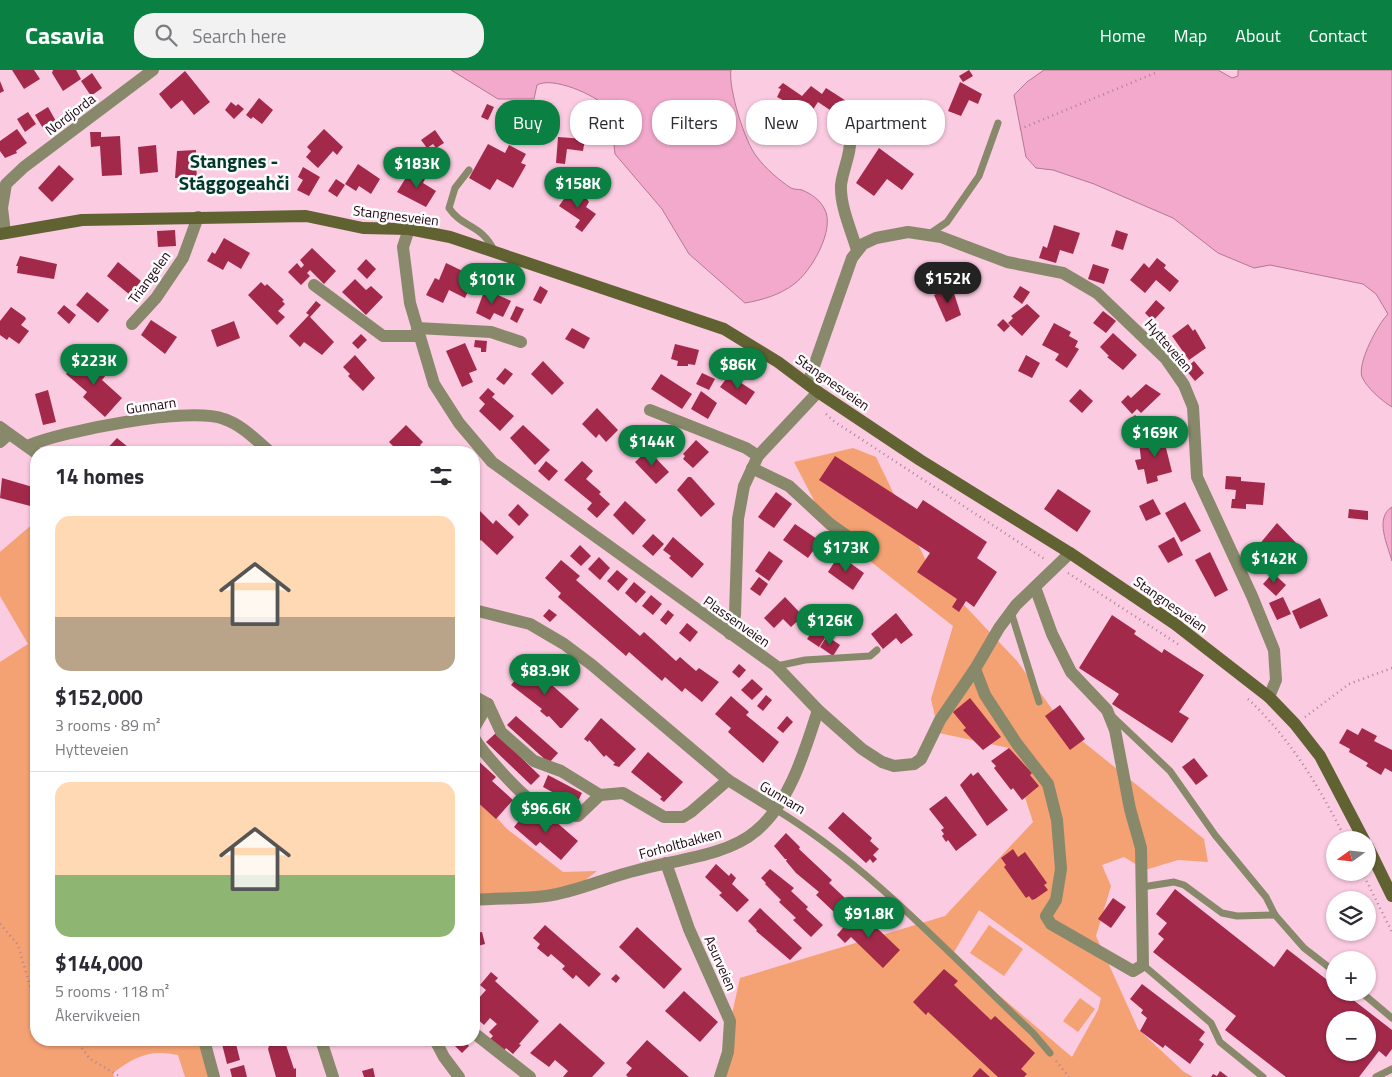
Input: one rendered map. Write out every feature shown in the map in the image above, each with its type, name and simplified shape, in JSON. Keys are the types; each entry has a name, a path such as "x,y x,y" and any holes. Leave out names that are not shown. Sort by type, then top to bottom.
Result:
{"main road":[{"name":"Stangnesveien","path":"2,233 82,220 198,217 306,216 363,228 409,229 450,237 724,329 808,383 814,396 1070,553 1175,624 1269,697 1295,724 1320,756 1359,831"},
{"path":"1376,860 1389,881 1392,896"}],"street":[{"name":"Nordjorda","path":"2,233 3,181 154,70"},
{"path":"808,383 857,250 841,194 850,145"},
{"name":"Triangelen","path":"132,324 156,298 183,258 198,217"},
{"name":"Plassenveien","path":"409,229 403,247 410,303 434,384 459,423 478,446"},
{"name":"Hytteveien","path":"857,250 876,238 908,232 940,237 1007,262 1063,273 1097,293 1166,359 1184,385 1193,407 1197,477 1252,596 1274,650 1276,680 1269,697"},
{"path":"314,285 383,336 418,332 491,332 521,342"},
{"path":"730,634 737,596 738,519 744,486 758,456 814,396"},
{"path":"650,410 746,448 758,456"},
{"name":"Gunnarn","path":"35,446 44,438 155,418 200,414 225,419 237,425 263,446"},
{"path":"3,434 30,448"},
{"name":"Plassenveien","path":"480,448 492,462 776,666 818,710 862,749 882,762 894,766 914,764 921,759 940,720 975,669 998,628 1011,612 1070,553"},
{"path":"752,468 789,486 830,524 868,551"},
{"path":"975,669 985,696 1048,784 1057,820 1061,869 1056,900 1046,916 1051,924 1133,971 1143,965 1141,848 1130,809 1115,730 1107,710 1071,672 1052,634 1035,587"},
{"name":"Gunnarn","path":"480,612 530,624 564,644 728,780 775,809"},
{"path":"480,700 488,704 500,732 534,761 562,771 600,794 623,793 650,811 664,817 674,818 691,812 728,780"},
{"path":"480,718 488,704"},
{"name":"Forholtbakken","path":"480,900 548,896 724,848 746,839 757,830 775,809 786,792 818,710"},
{"path":"480,745 500,770 536,804 562,815 578,816 600,794"},
{"name":"Asurveien","path":"666,863 690,929 730,1021 728,1052 720,1077"},
{"path":"480,1038 530,1077"},
{"path":"206,1046 214,1077"},
{"path":"323,1046 333,1077"},
{"path":"438,1046 444,1057 460,1077"}],"lane":[{"path":"927,235 947,222 979,176 998,123"},
{"path":"469,170 456,188 448,208 454,216 484,233 495,252"},
{"path":"1011,612 1039,702"},
{"path":"776,666 805,660 870,656 877,650"},
{"path":"1107,710 1170,771 1215,835 1266,896 1275,914 1304,948 1326,965"},
{"name":"Gunnarn","path":"775,809 822,839 854,866 1050,1052"},
{"path":"1142,887 1174,882 1184,885 1222,914 1237,916 1275,914"},
{"path":"1143,965 1211,1023 1220,1042 1263,1077"},
{"path":"1371,1001 1392,1018"},
{"path":"1376,1077 1392,1069"}],"path":[{"path":"1020,129 1155,73"},
{"path":"814,396 835,422 1188,651"},
{"path":"1295,724 1349,684 1392,668"},
{"path":"1246,697 1273,722 1300,758 1341,831"},
{"path":"1366,881 1392,932"},
{"path":"0,924 18,944 30,986"},
{"path":"80,1046 90,1059 121,1077"},
{"path":"1050,1052 1069,1077"}],"shaded area":[{"path":"451,70 731,70 735,100 652,100 652,145 736,145 736,106 746,137 746,145 750,145 768,170 782,182 791,188 802,190 813,196 825,210 827,228 820,250 801,278 794,284 771,297 745,303 689,254 662,209 615,154 614,145 642,145 642,100 598,100 584,92 553,83 537,85 534,99 498,99"},
{"path":"1044,70 1218,70 1232,78 1238,76 1238,70 1392,70 1392,407 1375,394 1362,377 1361,371 1365,354 1379,326 1388,314 1376,294 1363,284 1270,265 1254,268 1218,253 1173,218 1094,184 1053,170 1036,168 1026,157 1014,95 1027,82"},
{"path":"853,448 876,457 930,569 1017,661 1066,728 1204,839 1208,862 1178,860 1145,870 1124,857 1102,865 1111,886 1096,936 1138,1029 1184,1072 1193,1077 718,1077 740,978 945,916 1033,822 1009,748 939,733 931,699 953,626 829,529 794,462","holes":["979,910 1101,998 1098,1010 1072,1057 994,991 954,952"]},
{"path":"1392,507 1392,561 1385,540 1383,525 1387,512"},
{"path":"30,526 30,1046 200,1046 208,1077 185,1077 178,1055 160,1053 136,1058 113,1073 114,1077 0,1077 0,662 28,644 0,596 0,552"},
{"path":"480,800 507,829 563,872 597,871 574,889 480,899"},
{"path":"989,925 1023,949 1004,976 970,953"},
{"path":"1080,998 1095,1009 1078,1032 1063,1021"}],"building":[{"path":"12,70 34,70 40,79 24,89"},
{"path":"53,70 76,70 81,79 63,91 52,73"},
{"path":"969,70 973,76 963,82 959,76"},
{"path":"185,71 210,102 194,115 182,100 171,109 159,94"},
{"path":"92,73 102,88 91,96 81,81"},
{"path":"0,81 4,91 0,93"},
{"path":"960,82 982,94 978,104 969,100 961,116 948,111"},
{"path":"783,83 802,96 811,86 822,94 826,88 845,100 827,100 827,108 818,102 817,104 817,100 783,100 777,97 781,89 778,88"},
{"path":"259,98 273,110 262,124 253,117 251,119 246,115"},
{"path":"231,102 236,106 238,104 244,109 234,119 225,110"},
{"path":"487,104 494,107 488,120 481,117"},
{"path":"48,107 57,123 44,130 35,115"},
{"path":"28,112 36,124 25,132 17,119"},
{"path":"17,129 27,143 16,151 17,153 5,158 0,151 0,141"},
{"path":"324,129 343,147 337,155 333,151 318,168 306,157 311,151 307,147"},
{"path":"435,130 444,143 436,148 433,144 427,148 421,140"},
{"path":"90,132 101,132 101,137 120,136 122,175 102,176 100,146 91,147"},
{"path":"560,137 570,138 570,145 584,145 583,151 567,149 565,164 556,163"},
{"path":"488,144 505,153 509,145 526,154 521,163 526,165 513,188 497,179 490,190 469,178"},
{"path":"156,145 158,172 140,174 138,147"},
{"path":"879,148 914,174 902,190 887,179 874,196 856,183"},
{"path":"196,150 197,190 178,191 178,178 175,178 177,151"},
{"path":"358,164 380,179 371,194 359,186 356,191 345,184"},
{"path":"59,165 74,179 52,202 38,188"},
{"path":"303,167 320,177 309,196 297,190 303,180 298,177"},
{"path":"412,168 426,177 423,183 436,191 426,207 397,192"},
{"path":"336,179 345,185 337,197 328,191"},
{"path":"571,189 587,199 589,202 586,207 596,214 582,232 575,227 580,220 559,206"},
{"path":"1054,225 1080,233 1073,254 1060,250 1056,263 1039,258 1043,246 1047,248"},
{"path":"175,230 176,246 158,247 157,231"},
{"path":"1116,230 1128,234 1123,250 1111,246"},
{"path":"224,238 250,253 241,269 228,261 223,270 207,261 212,252 215,254"},
{"path":"312,248 336,271 324,284 310,270 307,273 310,276 301,285 288,272 297,263 301,268 304,265 300,260"},
{"path":"20,256 57,264 54,279 17,273 18,266 16,266"},
{"path":"1157,258 1166,265 1164,268 1179,281 1170,292 1156,280 1145,293 1130,280 1144,263 1149,268"},
{"path":"366,259 376,269 367,279 357,269"},
{"path":"118,262 141,281 130,295 107,276"},
{"path":"446,263 475,277 465,298 449,290 443,303 426,295 435,278 439,280"},
{"path":"1093,264 1109,269 1104,284 1088,279"},
{"path":"943,267 950,282 935,289 928,274"},
{"path":"355,279 366,290 371,286 383,297 366,315 342,292"},
{"path":"261,282 265,286 267,284 284,300 282,301 285,304 278,311 285,317 277,325 248,295"},
{"path":"540,286 548,291 541,304 533,300"},
{"path":"1020,286 1030,292 1022,304 1013,297"},
{"path":"952,287 961,315 946,322 934,295"},
{"path":"485,289 511,301 503,317 494,313 490,320 476,313"},
{"path":"87,292 109,310 98,323 76,305"},
{"path":"1156,300 1165,308 1153,321 1145,313"},
{"path":"316,301 321,305 310,317 334,342 322,355 304,342 300,347 289,336 309,315 306,313"},
{"path":"1027,304 1040,316 1022,336 1008,323 1013,318 1011,316"},
{"path":"64,305 76,315 69,324 57,313"},
{"path":"516,306 524,309 517,323 510,319"},
{"path":"11,307 25,317 26,319 21,325 29,331 19,344 9,337 7,340 0,335 0,321"},
{"path":"1103,311 1116,321 1106,333 1093,323"},
{"path":"1003,319 1010,326 1004,332 997,325"},
{"path":"151,320 177,337 165,354 141,335"},
{"path":"234,321 240,338 217,347 211,330"},
{"path":"1054,323 1071,332 1069,336 1078,341 1075,347 1079,349 1067,368 1055,360 1059,354 1042,345"},
{"path":"1188,324 1193,331 1195,329 1206,348 1189,360 1172,336"},
{"path":"572,328 590,338 584,349 565,339"},
{"path":"1113,333 1137,355 1123,370 1107,357 1109,356 1100,347"},
{"path":"361,334 367,340 358,349 352,343"},
{"path":"475,340 487,341 486,352 481,352 481,348 474,347"},
{"path":"465,343 477,370 469,373 473,382 462,387 446,351"},
{"path":"675,344 699,350 695,365 677,366 678,361 671,359"},
{"path":"84,355 106,375 102,380 122,398 105,417 83,397 87,392 66,374"},
{"path":"355,355 375,378 363,391 348,376 350,374 343,367"},
{"path":"1026,355 1040,363 1032,378 1018,371"},
{"path":"543,361 564,383 552,395 531,374"},
{"path":"1194,361 1204,373 1195,381 1185,369"},
{"path":"505,368 513,374 504,385 496,379"},
{"path":"702,373 715,379 709,390 696,384"},
{"path":"661,374 692,394 682,409 651,389"},
{"path":"729,375 755,392 746,405 720,387"},
{"path":"1146,384 1161,394 1141,413 1137,409 1132,414 1121,402 1128,395 1131,398"},
{"path":"488,388 495,394 492,397 514,416 500,431 479,411 485,404 479,398"},
{"path":"1080,389 1093,401 1082,413 1069,401"},
{"path":"48,390 56,422 43,425 35,394"},
{"path":"701,391 717,403 708,419 691,409"},
{"path":"597,408 618,430 606,442 599,434 596,438 582,424"},
{"path":"1135,415 1145,425 1131,437 1122,427"},
{"path":"406,425 423,442 421,446 393,446 389,442"},
{"path":"523,425 550,450 535,465 510,438"},
{"path":"1168,434 1171,446 1166,448 1172,472 1157,476 1158,481 1147,484 1144,469 1138,470 1135,460 1141,459 1139,442"},
{"path":"117,438 127,446 110,446"},
{"path":"696,440 709,452 693,468 683,459 685,456 683,454"},
{"path":"648,450 669,472 656,484 635,462"},
{"path":"835,456 917,509 923,500 987,542 977,558 997,572 974,607 966,601 959,612 952,607 957,599 917,572 930,553 819,480"},
{"path":"546,461 558,471 549,481 538,471"},
{"path":"582,461 593,471 586,479 601,492 599,494 610,504 597,518 587,509 592,503 564,480"},
{"path":"1226,476 1241,477 1241,481 1265,483 1263,505 1246,504 1246,509 1231,508 1236,490 1225,489"},
{"path":"688,477 691,477 715,504 701,517 677,490"},
{"path":"2,478 30,486 30,506 0,498"},
{"path":"1058,489 1091,511 1077,532 1044,509"},
{"path":"776,492 792,504 774,528 758,517"},
{"path":"1153,499 1161,514 1146,521 1139,506"},
{"path":"625,501 646,520 633,535 613,515"},
{"path":"1185,502 1201,531 1181,542 1165,513"},
{"path":"518,504 529,515 519,526 508,515"},
{"path":"1349,509 1368,511 1368,520 1348,518"},
{"path":"480,511 493,524 496,520 514,537 497,555 481,540"},
{"path":"1277,523 1300,547 1289,560 1278,551 1272,558 1258,546"},
{"path":"795,524 820,541 808,558 783,540"},
{"path":"653,534 664,544 653,556 642,546"},
{"path":"673,537 704,564 692,578 669,558 671,556 663,550"},
{"path":"1174,537 1183,555 1168,563 1158,546"},
{"path":"580,545 591,556 581,566 570,556"},
{"path":"769,551 783,561 769,581 755,571"},
{"path":"1210,552 1228,590 1215,597 1195,560"},
{"path":"839,555 864,573 853,590 828,572"},
{"path":"599,557 610,568 600,580 588,569"},
{"path":"561,560 580,576 576,580 640,636 644,632 676,661 680,657 696,671 699,668 719,682 702,702 685,688 682,692 665,677 662,681 629,652 626,656 558,597 561,593 545,578"},
{"path":"617,570 628,579 618,591 607,581"},
{"path":"1273,573 1286,585 1276,596 1263,584"},
{"path":"759,577 768,584 760,596 750,589"},
{"path":"634,582 646,592 636,603 625,593"},
{"path":"651,595 662,604 653,615 642,606"},
{"path":"785,597 803,616 791,627 783,619 774,628 764,618"},
{"path":"1283,597 1291,614 1277,620 1269,603"},
{"path":"1320,598 1328,616 1300,629 1292,611"},
{"path":"549,609 557,615 550,622 543,616"},
{"path":"668,610 674,615 666,625 660,620"},
{"path":"896,613 913,635 901,644 896,638 883,649 871,634"},
{"path":"1112,615 1136,631 1134,634 1162,653 1164,649 1204,675 1179,712 1189,718 1172,743 1112,704 1119,694 1079,668"},
{"path":"687,623 698,632 690,642 679,633"},
{"path":"818,624 829,632 819,647 807,639"},
{"path":"827,636 840,645 833,656 820,647"},
{"path":"528,664 579,709 562,728 549,716 547,717 540,711 542,709 511,685"},
{"path":"739,664 746,670 739,678 732,672"},
{"path":"752,679 763,689 752,700 741,690"},
{"path":"766,695 772,700 763,711 757,706"},
{"path":"731,696 749,712 746,715 779,742 763,763 728,732 731,728 715,714"},
{"path":"970,698 1001,737 983,750 963,730 966,728 953,712"},
{"path":"1060,705 1085,739 1070,750 1045,716"},
{"path":"516,716 558,753 549,763 507,725"},
{"path":"787,716 793,722 783,733 777,728"},
{"path":"601,718 636,749 619,767 613,765 615,763 606,755 604,757 589,740 588,742 584,739"},
{"path":"1362,728 1377,736 1374,741 1392,750 1392,772 1385,768 1381,775 1366,766 1368,763 1349,752 1350,749 1339,743 1347,729 1358,735"},
{"path":"496,733 540,776 531,785 486,742"},
{"path":"1009,748 1032,773 1030,775 1039,786 1022,800 1013,788 1011,790 994,768 996,766 991,761"},
{"path":"648,752 683,782 664,802 660,799 662,797 631,772"},
{"path":"1194,758 1208,776 1196,785 1182,767"},
{"path":"480,763 496,777 492,781 513,800 496,819 480,804"},
{"path":"978,772 1008,810 987,826 960,785 971,773 973,776"},
{"path":"548,775 582,793 576,805 543,787"},
{"path":"946,796 977,835 956,851 948,840 946,842 942,836 944,834 941,830 944,828 929,809"},
{"path":"530,807 551,825 555,821 578,841 561,860 540,842 536,846 514,827"},
{"path":"843,812 872,838 870,841 879,849 873,855 877,859 873,863 870,859 866,863 828,828"},
{"path":"786,833 800,847 799,849 832,880 829,883 846,899 834,912 816,895 819,892 796,873 786,861 787,859 774,846"},
{"path":"1013,849 1018,857 1025,852 1047,883 1044,885 1048,890 1035,899 1032,900 1029,896 1026,898 1004,867 1006,865 1001,858"},
{"path":"716,864 729,876 731,873 736,878 732,884 749,900 737,912 719,895 722,893 705,877"},
{"path":"770,869 794,888 791,891 823,925 811,937 793,920 796,918 779,902 781,900 761,878"},
{"path":"1175,889 1274,967 1287,949 1326,979 1326,1001 1355,1001 1368,1011 1326,1011 1326,1061 1371,1061 1359,1077 1286,1077 1225,1030 1236,1016 1153,952 1164,939 1158,934 1167,923 1156,914"},
{"path":"1113,898 1126,907 1111,928 1098,919"},
{"path":"760,908 802,948 790,960 756,931 748,921"},
{"path":"858,910 900,950 883,968 851,937 845,943 837,935"},
{"path":"545,925 601,974 589,987 576,975 573,979 562,969 565,966 551,954 548,957 537,948 540,944 533,938"},
{"path":"637,927 682,969 664,989 619,947"},
{"path":"480,932 482,932 485,944 480,945"},
{"path":"944,969 958,981 954,985 991,1020 995,1016 1035,1053 1021,1069 1027,1074 1024,1077 998,1077 928,1012 926,1015 913,1002"},
{"path":"491,972 498,978 495,981 539,1021 513,1054 506,1048 504,1051 490,1039 493,1036 489,1032 497,1024 490,1018 484,1025 480,1021 480,997 486,990 480,985"},
{"path":"616,974 620,978 616,983 611,979"},
{"path":"1142,984 1205,1032 1199,1040 1204,1044 1190,1064 1165,1045 1163,1048 1140,1031 1147,1018 1141,1013 1143,1010 1130,999"},
{"path":"684,991 718,1022 700,1042 665,1011"},
{"path":"1376,1018 1392,1030 1392,1049 1386,1057 1379,1051 1376,1055"},
{"path":"560,1023 605,1063 592,1077 563,1077 568,1071 555,1060 549,1067 530,1053"},
{"path":"647,1040 689,1077 628,1077 626,1075 632,1068 626,1063"},
{"path":"222,1046 236,1046 240,1060 227,1064"},
{"path":"269,1046 286,1046 294,1069 296,1068 296,1077 276,1077 268,1049"},
{"path":"455,1046 469,1046 462,1053"},
{"path":"244,1065 247,1077 232,1077 230,1069"},
{"path":"373,1068 375,1077 364,1077 362,1071"},
{"path":"980,1068 990,1077 972,1077"},
{"path":"1220,1071 1228,1077 1211,1077 1213,1074 1217,1076"}],"district":[{"name":"Stangnes - Stággogeahči","path":"234,171"}]}
